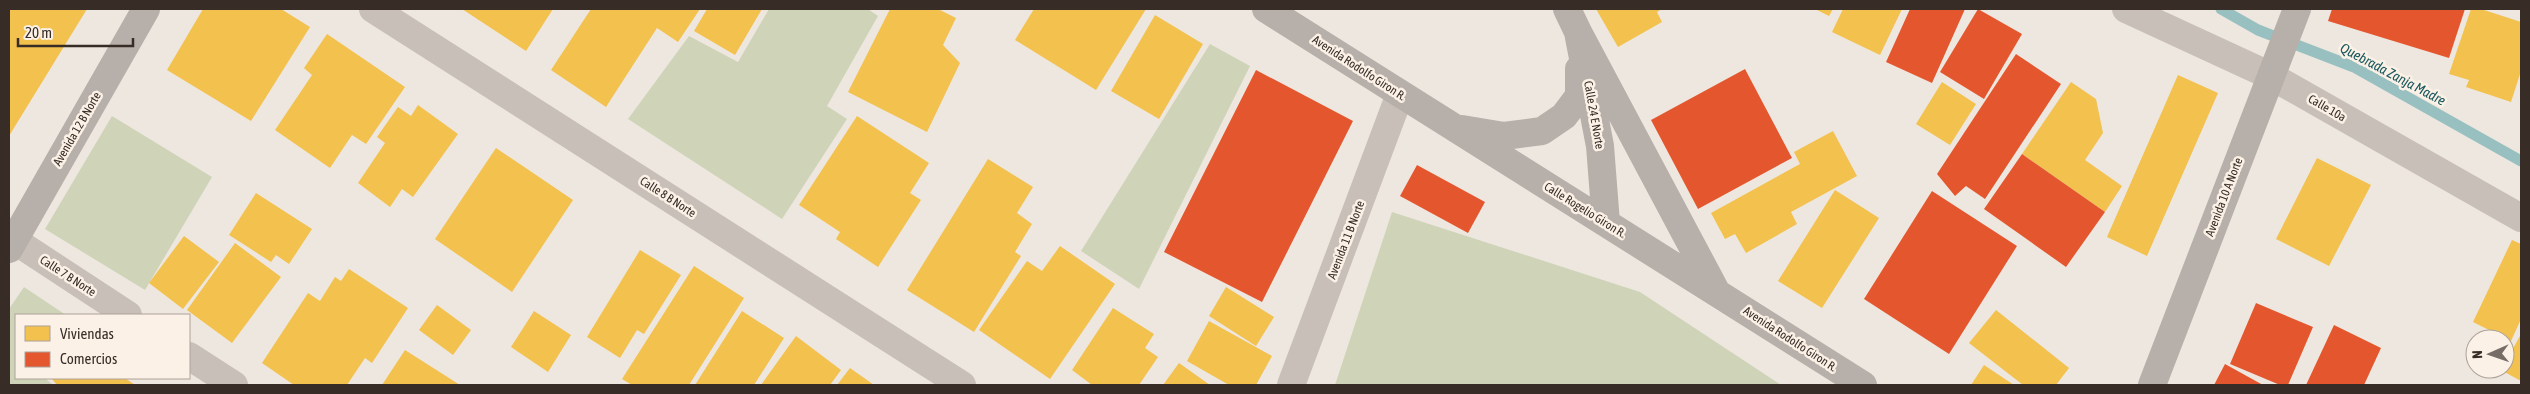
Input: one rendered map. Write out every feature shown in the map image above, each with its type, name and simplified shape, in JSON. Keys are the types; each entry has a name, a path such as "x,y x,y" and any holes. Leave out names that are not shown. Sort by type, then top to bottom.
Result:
{"main road":[{"name":"Avenida 12 B Norte","path":"10,242 146,9"},
{"name":"Avenida Rodolfo Giron R.","path":"1266,9 1452,128"},
{"name":"Avenida 10 A Norte","path":"2152,385 2297,9"},
{"path":"1452,128 1504,136 1542,130 1564,116 1579,96 1573,21"},
{"path":"1573,21 1717,292"},
{"name":"Calle 24 E Norte","path":"1573,21 1600,146 1606,223"},
{"name":"Calle Rogelio Giron R.","path":"1452,128 1717,292"},
{"name":"Avenida Rodolfo Giron R.","path":"1717,292 1863,385"}],"street":[{"name":"Calle 8 B Norte","path":"373,9 962,385"},
{"name":"Calle 10a","path":"2126,9 2275,66 2521,218"},
{"name":"Avenida 11 B Norte","path":"1291,385 1400,94"},
{"name":"Calle 7 B Norte","path":"10,242 126,314"},
{"path":"190,357 234,385"}],"green space":[{"path":"769,9 868,9 878,16 827,106 847,119 782,219 628,119 689,36 738,62"},
{"path":"1210,44 1250,66 1139,289 1081,251"},
{"path":"112,116 212,177 145,290 45,229"},
{"path":"1392,212 1640,292 1781,385 1335,385"},
{"path":"24,287 64,314 15,314 15,379 46,379 53,385 9,385 9,309"}],"building: Viviendas":[{"path":"9,9 87,9 9,136"},
{"path":"203,9 281,9 310,27 251,121 167,70"},
{"path":"462,9 553,9 526,51"},
{"path":"591,9 700,9 678,42 657,28 606,107 551,70"},
{"path":"707,9 762,9 735,55 694,31"},
{"path":"890,9 938,9 956,18 943,45 960,63 927,132 848,92"},
{"path":"1034,9 1146,9 1096,90 1015,40"},
{"path":"1596,9 1662,9 1657,12 1662,22 1618,47"},
{"path":"1815,9 1833,9 1829,16"},
{"path":"1843,9 1902,9 1880,55 1832,32"},
{"path":"2471,9 2481,9 2521,22 2521,71 2511,102 2466,87 2469,80 2449,74"},
{"path":"1155,15 1203,44 1159,119 1111,91"},
{"path":"327,34 405,87 366,144 352,135 330,168 275,130 312,75 304,68"},
{"path":"2178,75 2218,93 2147,256 2107,237"},
{"path":"1942,82 1976,104 1950,145 1916,124"},
{"path":"2071,82 2096,99 2103,133 2085,160 2122,186 2105,212 2022,154"},
{"path":"418,105 458,134 413,197 402,189 390,207 358,183 385,143 377,137 398,107 411,116"},
{"path":"857,116 929,163 910,193 921,200 878,267 836,239 840,232 799,205"},
{"path":"1833,131 1857,176 1791,212 1797,224 1746,253 1735,234 1725,239 1711,213 1800,164 1794,152"},
{"path":"496,148 573,200 512,292 435,239"},
{"path":"2317,158 2371,185 2329,266 2276,239"},
{"path":"988,159 1033,187 1017,213 1032,224 1015,252 1021,256 974,332 907,290"},
{"path":"1835,190 1879,218 1822,308 1778,281"},
{"path":"256,193 312,229 289,264 276,255 271,262 229,235"},
{"path":"184,236 219,262 183,309 149,283"},
{"path":"2512,240 2521,244 2521,319 2515,332 2515,329 2487,329 2473,322"},
{"path":"235,243 281,277 232,343 187,310"},
{"path":"1060,246 1115,284 1050,379 979,330 1027,261 1042,271"},
{"path":"640,250 681,275 644,334 637,330 620,358 587,337"},
{"path":"694,266 744,298 689,385 632,385 622,379"},
{"path":"349,269 408,308 372,363 365,358 347,385 294,385 262,363 308,293 320,301 335,277 341,281"},
{"path":"1226,287 1274,317 1256,346 1209,316"},
{"path":"437,305 471,330 453,355 419,330"},
{"path":"1113,308 1154,334 1145,348 1158,357 1139,385 1092,385 1072,370"},
{"path":"1996,310 2069,368 2056,385 2023,385 1969,343"},
{"path":"534,311 571,335 548,372 511,347"},
{"path":"742,311 784,338 754,385 695,385"},
{"path":"1209,321 1272,356 1256,385 1229,385 1187,361"},
{"path":"2521,334 2521,381 2515,378 2515,345"},
{"path":"796,336 841,370 830,385 761,385"},
{"path":"405,350 460,385 382,385"},
{"path":"1179,363 1210,385 1163,385"},
{"path":"1984,365 2014,385 1971,385"},
{"path":"850,368 874,385 837,385"},
{"path":"52,379 126,379 135,385 57,385"}],"building: Comercios":[{"path":"1910,9 1965,9 1932,83 1886,62"},
{"path":"1978,9 2022,34 1984,99 1940,72"},
{"path":"2332,9 2465,9 2449,58 2328,21"},
{"path":"2016,54 2061,84 1985,199 1966,186 1955,196 1937,174"},
{"path":"1745,69 1792,158 1698,209 1651,120"},
{"path":"1256,70 1353,121 1262,302 1164,252"},
{"path":"2022,154 2105,212 2066,267 1984,209"},
{"path":"1417,165 1485,202 1468,233 1400,196"},
{"path":"1932,191 2017,246 1949,354 1864,299"},
{"path":"2256,303 2313,327 2288,385 2280,385 2230,364"},
{"path":"2334,325 2381,348 2364,385 2306,385"},
{"path":"2225,364 2263,385 2214,385"}],"waterway":[{"name":"Quebrada Zanja Madre","path":"2221,9 2258,30 2354,67 2521,161"}]}
